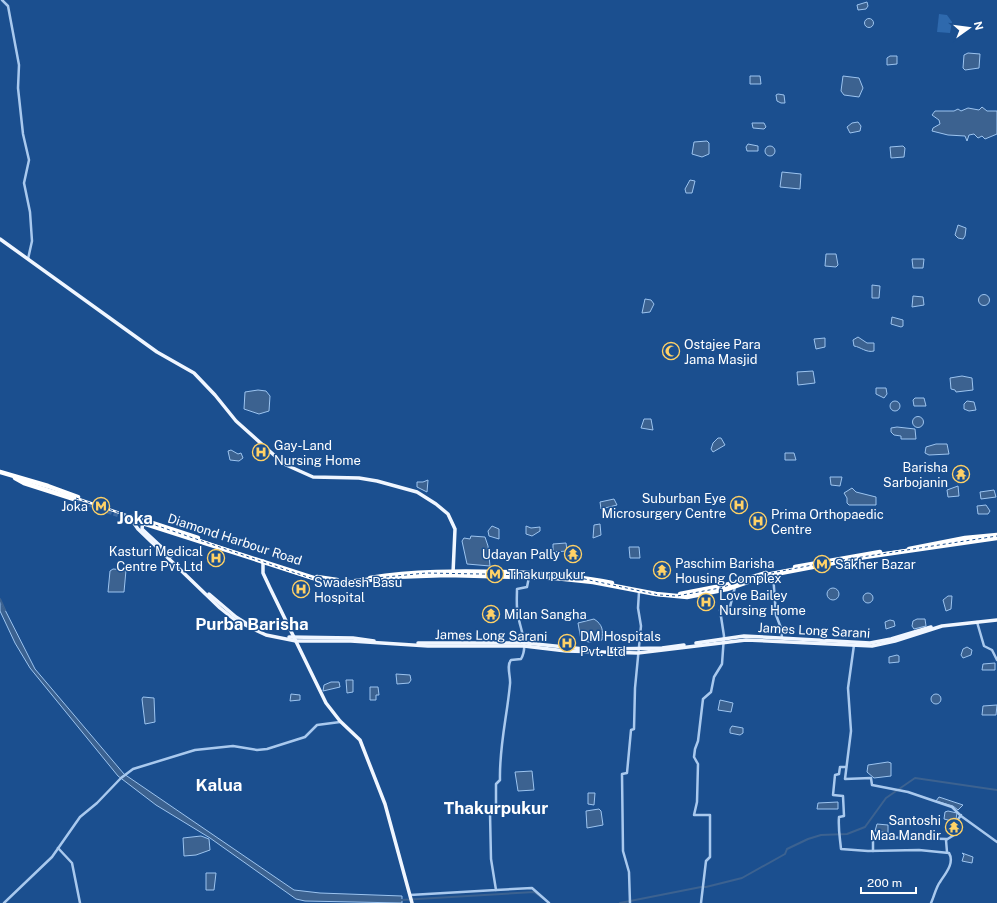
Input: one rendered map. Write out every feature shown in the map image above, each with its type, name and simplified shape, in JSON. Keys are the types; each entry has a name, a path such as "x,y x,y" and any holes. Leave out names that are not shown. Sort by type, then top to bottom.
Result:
{"highway":[{"path":"0,472 48,486 78,499"},
{"name":"Diamond Harbour Road","path":"125,516 263,561 317,577 344,581 391,574 552,574 594,580 656,592 682,594 735,584 762,573 997,538"},
{"name":"Diamond Harbour Road","path":"517,575 529,577 594,580 656,594 687,596 774,574 863,554 902,550 965,538 997,535"}],"main road":[{"path":"0,239 157,352 194,373 215,395 236,421 284,464 313,477 359,478 377,481 417,492 436,504 448,514 454,529 453,573"},
{"name":"Diamond Harbour Road","path":"130,518 138,529 168,556 215,603 235,620 270,636 296,639"},
{"name":"James Long Sarani","path":"143,522 142,529 236,617 255,628 271,634 296,639 353,638 412,643 524,644 586,650 639,651 675,648 723,641 744,636 854,644 881,642 938,625 997,619"},
{"path":"263,561 263,573 270,589 296,639 326,703 341,722 360,740 371,766 394,833 411,899"},
{"path":"723,641 754,640 814,642"}],"street":[{"path":"2,0 8,9 19,67 18,88 28,160 24,183 30,212 32,241 28,259"},
{"path":"774,574 776,615 782,638"},
{"path":"496,890 491,859 490,813 496,809 496,784 500,780 500,748 510,684 509,665 511,660 522,657 524,644 517,613 517,590 518,588 528,587 529,577"},
{"path":"701,903 706,861 710,857 710,815 694,815 697,802 698,764 694,757 698,741 703,699 710,692 714,678 721,668 723,641 720,610 730,606 735,584"},
{"path":"630,902 629,872 623,851 621,791 622,774 627,773 631,730 634,729 641,626 638,608 640,591"},
{"path":"977,622 984,646 992,650 997,660"},
{"path":"854,644 848,688 851,731 845,779 870,778 872,785 898,789 952,807 960,815 997,842"},
{"path":"4,903 46,864 80,817 97,803 125,774 138,767 195,750 233,746 257,750 272,748 305,737 318,726 341,722"},
{"path":"846,767 840,767 839,774 835,775 833,795 844,796 844,816 839,817 838,834 841,841 841,849 947,852"},
{"path":"873,851 873,838 876,837 947,840 954,835 960,815"},
{"path":"931,903 939,883 949,867 951,856 947,852 947,840"},
{"path":"58,848 72,863 80,903"},
{"path":"411,899 496,890 532,888 541,898 549,903"}],"shaded area":[{"path":"867,2 868,6 866,9 858,10 857,5"},
{"path":"939,14 947,15 952,22 950,33 937,32"},
{"path":"869,18 874,23 869,28 864,23"},
{"path":"968,53 980,54 979,68 965,70 963,68 964,55"},
{"path":"890,56 897,56 897,64 887,65 887,58"},
{"path":"750,76 760,76 761,84 750,84"},
{"path":"843,76 859,78 863,88 859,97 844,95 841,91"},
{"path":"776,95 784,95 785,103 777,101"},
{"path":"982,107 987,111 997,111 997,134 985,139 982,136 978,138 974,134 969,135 967,141 965,136 948,135 932,131 933,128 940,124 939,120 932,115 935,111 954,111 958,109 961,111 968,108 979,110"},
{"path":"858,122 861,126 860,131 850,133 847,127 852,123"},
{"path":"752,123 764,123 766,127 764,129 753,128"},
{"path":"707,141 709,143 709,154 702,157 692,154 694,142"},
{"path":"748,144 758,146 758,151 747,151 746,147"},
{"path":"770,146 775,151 770,156 765,151"},
{"path":"903,146 905,148 904,157 891,158 890,147"},
{"path":"782,172 801,174 800,189 780,187"},
{"path":"690,180 695,181 692,193 686,193 685,189"},
{"path":"958,225 966,228 963,239 958,238 955,235"},
{"path":"826,254 836,254 838,265 836,267 825,266"},
{"path":"912,259 924,259 923,268 913,268"},
{"path":"872,285 880,286 879,298 872,298"},
{"path":"984,294 988,296 990,300 988,304 984,306 980,304 978,300 980,296"},
{"path":"913,296 923,297 924,305 912,307"},
{"path":"645,299 651,300 654,304 650,312 642,313"},
{"path":"892,317 903,320 903,326 901,327 891,324"},
{"path":"858,337 867,343 874,343 874,351 868,351 854,346 853,340"},
{"path":"825,338 825,347 816,349 814,339"},
{"path":"813,371 815,383 798,385 797,372"},
{"path":"962,376 972,378 973,390 956,392 955,390 951,389 950,378"},
{"path":"876,388 886,388 887,394 884,398 876,394"},
{"path":"258,390 266,391 270,396 269,411 259,414 244,409 245,392"},
{"path":"915,398 924,398 926,406 914,406 913,400"},
{"path":"893,401 897,401 899,402 899,410 893,411 890,408 890,404"},
{"path":"967,401 974,402 976,410 969,411 964,409 964,404"},
{"path":"916,417 920,417 922,418 922,426 916,427 913,424 913,420"},
{"path":"644,419 651,419 653,430 641,428"},
{"path":"897,427 915,429 916,439 901,439 901,436 894,435 891,432 891,428"},
{"path":"718,438 721,438 725,445 713,452 711,449 713,443"},
{"path":"936,444 947,444 949,454 929,455 925,453 926,447"},
{"path":"231,450 238,454 241,453 243,458 239,461 230,460 228,451"},
{"path":"785,453 794,453 796,460 785,460"},
{"path":"830,477 842,477 840,486 831,485"},
{"path":"428,480 427,492 417,487 417,482"},
{"path":"958,486 959,496 948,497 947,490"},
{"path":"852,488 856,492 876,497 876,505 849,505 844,493"},
{"path":"994,490 996,497 981,499 980,492"},
{"path":"614,499 617,505 601,509 600,502"},
{"path":"986,505 990,511 988,514 978,514 977,506"},
{"path":"600,524 601,535 593,538 594,525"},
{"path":"492,526 499,529 499,539 489,536 488,531"},
{"path":"526,526 531,528 540,527 540,531 532,536 526,534"},
{"path":"471,536 485,537 488,546 490,566 467,564 462,541 464,538 470,539"},
{"path":"566,543 567,551 553,552 553,544"},
{"path":"629,547 639,547 640,558 630,558"},
{"path":"113,569 126,570 124,592 108,592 110,571"},
{"path":"833,588 837,590 839,594 837,598 833,600 829,598 827,594 829,590"},
{"path":"866,593 870,593 872,594 872,602 866,603 863,600 863,596"},
{"path":"948,596 952,596 951,609 946,611 943,600"},
{"path":"0,600 35,669 124,774 294,890 320,893 402,896 402,903 305,901 296,899 210,838 156,805 118,776 30,668 15,643 0,611"},
{"path":"594,619 602,628 602,640 589,642 581,640 578,623"},
{"path":"917,619 925,619 926,626 914,629 912,626 913,621"},
{"path":"890,620 894,621 895,626 886,629 885,622"},
{"path":"967,647 972,650 971,655 963,658 961,655 963,649"},
{"path":"899,656 899,662 889,663 889,657"},
{"path":"995,663 995,670 982,670 983,664"},
{"path":"396,674 410,675 411,680 409,683 397,684"},
{"path":"346,680 353,680 353,692 347,693"},
{"path":"331,682 339,682 340,687 323,691 324,685"},
{"path":"370,687 378,687 379,695 376,695 376,700 370,700"},
{"path":"291,694 300,695 300,700 290,701"},
{"path":"936,694 941,699 936,704 931,699"},
{"path":"143,697 154,698 155,722 145,724"},
{"path":"720,700 733,703 731,712 718,710"},
{"path":"997,705 996,715 982,715 983,706"},
{"path":"732,726 743,728 743,733 740,735 730,733"},
{"path":"888,762 891,763 891,776 874,778 867,772 868,765"},
{"path":"532,771 534,790 518,791 515,772"},
{"path":"588,793 595,793 594,805 588,804"},
{"path":"939,797 963,805 958,810 953,806 936,801"},
{"path":"838,802 838,809 817,809 818,803"},
{"path":"599,809 601,811 603,825 587,828 586,811"},
{"path":"948,811 957,813 956,819 952,821 944,819 945,812"},
{"path":"877,824 888,825 888,833 875,831"},
{"path":"201,836 209,839 210,850 196,855 184,856 183,838"},
{"path":"962,853 973,857 972,863 962,861 964,855"},
{"path":"206,873 216,873 214,890 206,890"}],"waterway":[{"path":"0,599 5,610"},
{"path":"620,903 706,887 742,878 785,854 787,849 808,839 821,835 847,834 865,827 886,798 915,778 997,790"},
{"path":"401,900 534,892 544,899"}],"tunnel":[{"path":"77,500 124,517"}],"railway":[{"path":"76,498 311,578 336,582 426,573 536,575 580,578 659,595 677,596 720,588 761,575 823,563 997,536"}],"place":[{"name":"Ostajee Para Jama Masjid","path":"671,351"},
{"name":"Gay-Land Nursing Home","path":"261,452"},
{"name":"Barisha Sarbojanin","path":"961,474"},
{"name":"Suburban Eye Microsurgery Centre","path":"739,505"},
{"name":"Joka","path":"101,506"},
{"name":"Prima Orthopaedic Centre","path":"758,521"},
{"name":"Udayan Pally","path":"573,554"},
{"name":"Kasturi Medical Centre Pvt Ltd","path":"216,558"},
{"name":"Sakher Bazar","path":"822,564"},
{"name":"Paschim Barisha Housing Complex","path":"662,570"},
{"name":"Thakurpukur","path":"495,574"},
{"name":"Swadesh Basu Hospital","path":"301,589"},
{"name":"Love Bailey Nursing Home","path":"706,602"},
{"name":"Milan Sangha","path":"491,614"},
{"name":"DM Hospitals Pvt. Ltd","path":"567,643"},
{"name":"Santoshi Maa Mandir","path":"954,827"}],"district":[{"name":"Joka","path":"135,518"},
{"name":"Purba Barisha","path":"252,624"},
{"name":"Kalua","path":"219,785"},
{"name":"Thakurpukur","path":"496,808"}]}
